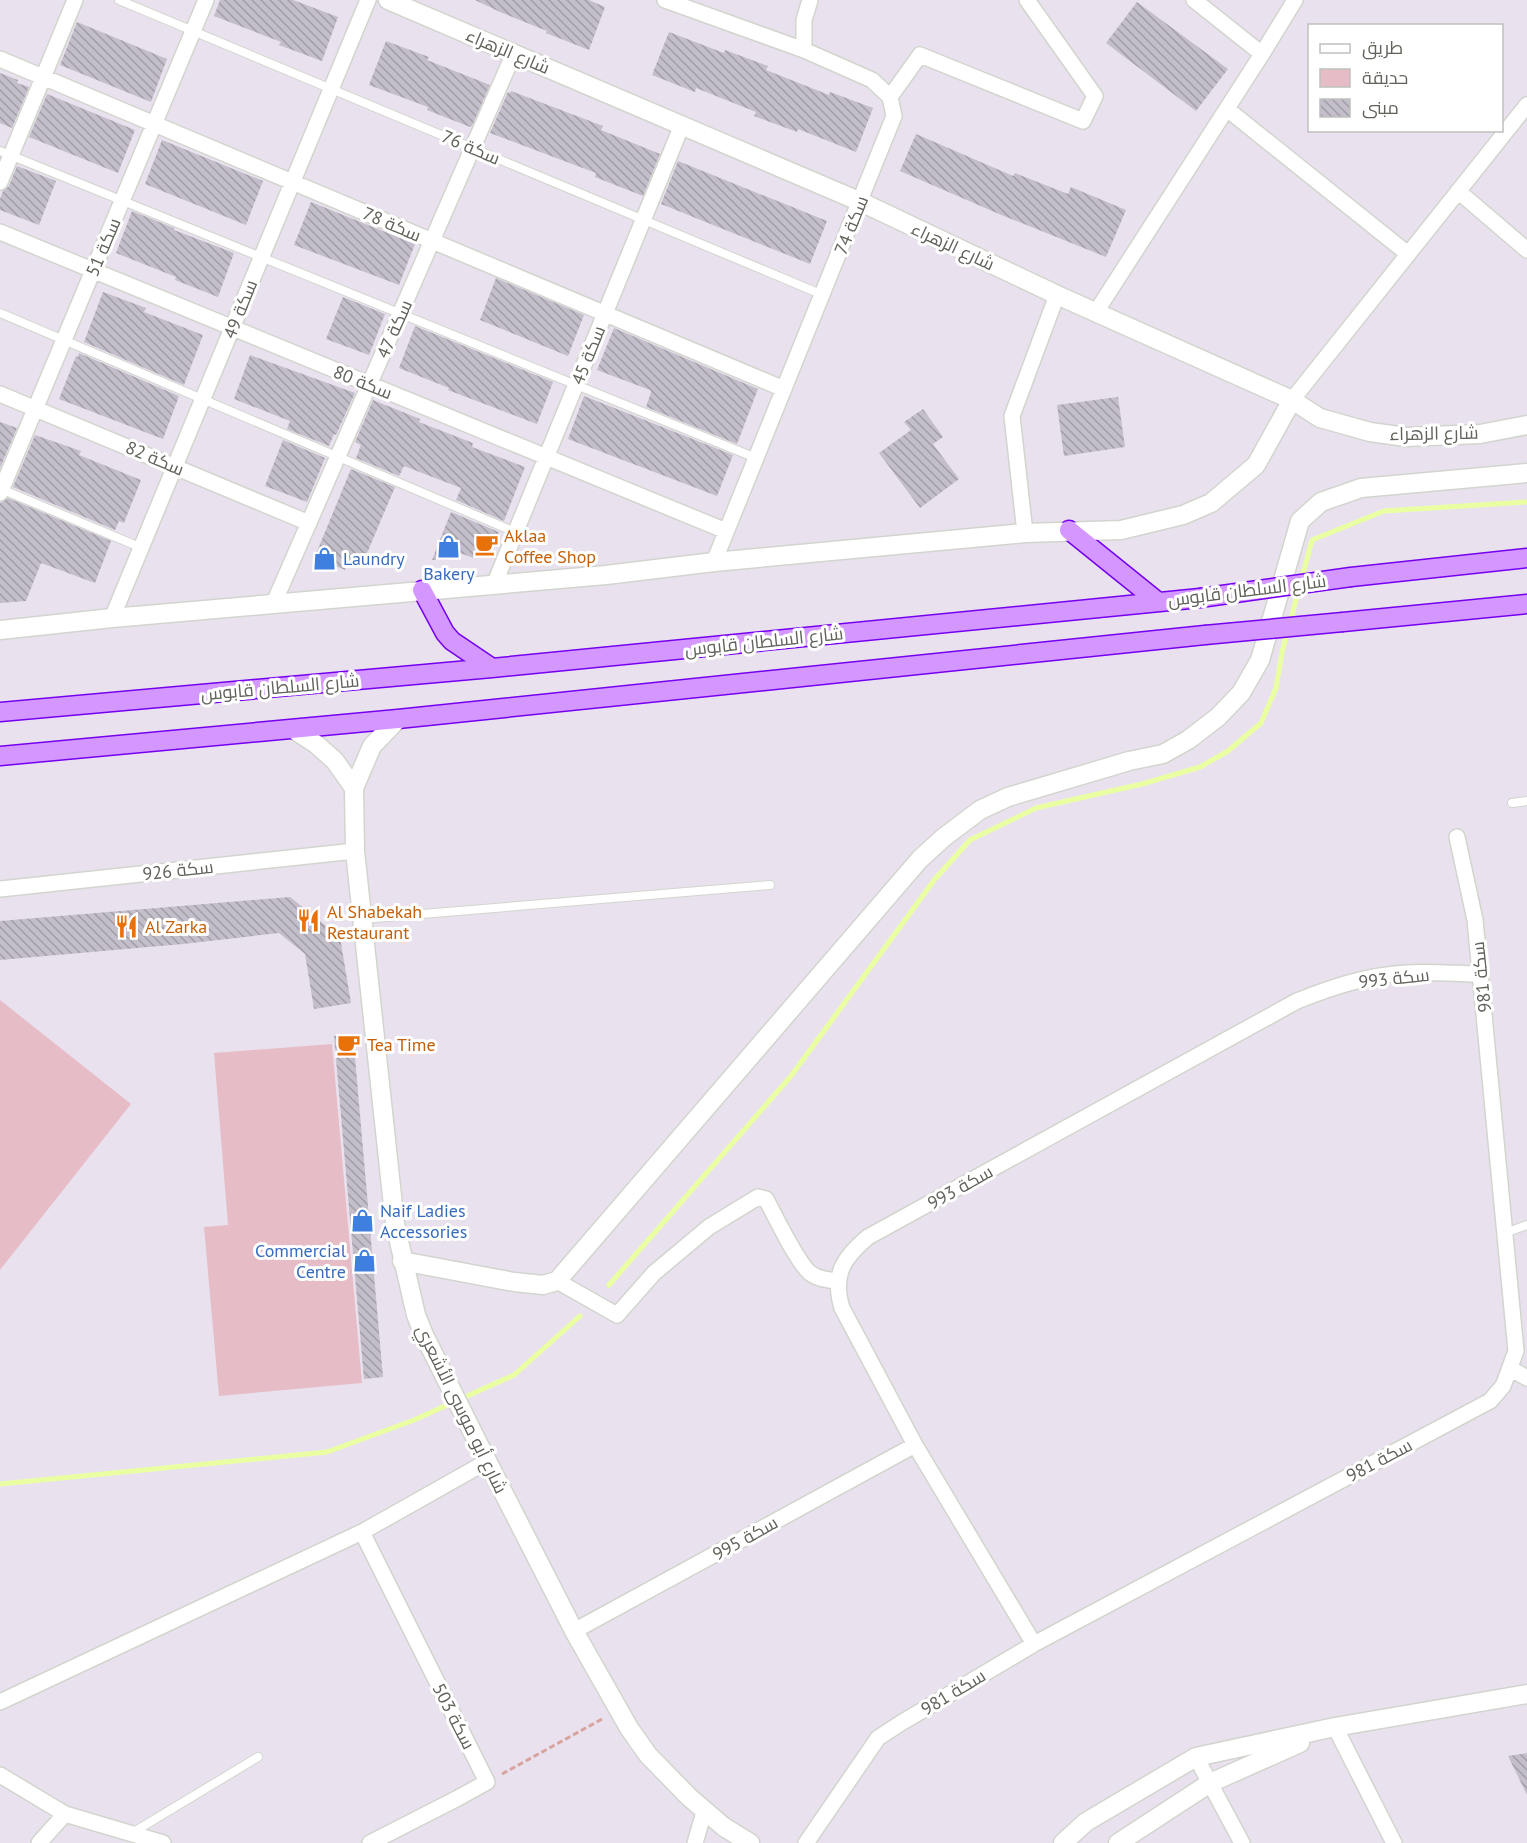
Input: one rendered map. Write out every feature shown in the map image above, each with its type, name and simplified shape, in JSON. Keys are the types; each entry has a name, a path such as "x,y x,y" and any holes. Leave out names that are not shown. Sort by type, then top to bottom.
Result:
{"highway":[{"path":"1069,530 1157,601"},
{"name":"شارع السلطان قابوس","path":"0,712 492,668 1200,598 1351,577 1527,558"},
{"path":"422,590 445,633 452,641 492,668"},
{"path":"0,756 398,719 1527,604"}],"street":[{"path":"0,182 6,153 43,78 75,0"},
{"name":"سكة 51","path":"1,490 206,0"},
{"name":"سكة 49","path":"112,618 368,0"},
{"name":"شارع الزهراء","path":"388,0 861,201 1057,295 1292,400 1320,418 1370,432 1406,437 1480,434 1527,425"},
{"path":"665,0 804,50 873,80 890,97 920,55 1083,121 1095,96 1027,0"},
{"path":"804,50 804,20 810,0"},
{"path":"1194,0 1262,54"},
{"path":"1096,312 1262,54 1294,0"},
{"name":"سكة 47","path":"273,605 514,53"},
{"name":"سكة 78","path":"0,60 784,389"},
{"name":"سكة 74","path":"714,562 894,116 890,97"},
{"path":"0,630 112,618 606,575 714,562 1025,533 1121,530 1183,515 1210,503 1256,465 1292,400 1527,105"},
{"path":"1227,109 1408,254"},
{"name":"سكة 45","path":"494,585 682,125"},
{"path":"1458,191 1527,250"},
{"name":"سكة 80","path":"0,232 726,531"},
{"path":"1025,533 1012,416 1057,295"},
{"name":"سكة 82","path":"0,394 309,523"},
{"path":"402,1261 514,1282 543,1285 557,1281 920,859 943,838 980,810 1008,797 1129,761 1163,754 1188,740 1218,717 1241,693 1260,660 1300,521 1321,502 1361,488 1527,473"},
{"name":"شارع أبو موسى الأشعري","path":"398,719 372,746 354,788 355,851 395,1224 416,1315 574,1631 619,1710 654,1761 705,1812 750,1843"},
{"path":"293,729 335,760 354,788"},
{"name":"سكة 981","path":"806,1843 878,1738 1034,1644 1490,1401 1503,1386 1516,1351 1475,920 1457,837"},
{"name":"سكة 926","path":"0,889 355,851"},
{"name":"سكة 993","path":"838,1281 844,1262 852,1251 868,1237 1297,1001 1363,978 1406,973 1481,974"},
{"path":"557,1281 617,1315 654,1273 709,1227 758,1197 766,1199 801,1262 811,1274 823,1279 838,1281 838,1294 842,1308 915,1445 1034,1644"},
{"path":"1511,1369 1527,1378"},
{"name":"سكة 995","path":"574,1631 915,1445"},
{"path":"0,1702 362,1532 488,1461"},
{"name":"سكة 503","path":"362,1532 487,1782"},
{"path":"1063,1843 1086,1822 1196,1758 1335,1727 1527,1694"},
{"path":"1118,1843 1210,1783 1335,1727"},
{"path":"1335,1727 1394,1843"},
{"path":"1196,1758 1242,1843"},
{"path":"0,1775 65,1814 163,1843"},
{"path":"370,1843 487,1782"},
{"path":"695,1843 705,1812"},
{"path":"39,1843 65,1814"}],"lane":[{"name":"سكة 76","path":"119,0 823,295"},
{"path":"6,153 756,458"},
{"path":"0,314 515,532"},
{"path":"1,490 142,548"},
{"path":"1512,803 1527,801"},
{"path":"362,919 770,885"},
{"path":"1505,1233 1527,1225"},
{"path":"131,1833 258,1757"}],"path":[{"path":"487,1782 619,1710"}],"green space":[{"path":"0,1000 131,1104 0,1270"},
{"path":"332,1044 362,1383 219,1396 204,1227 228,1225 214,1053"}],"building":[{"path":"220,0 293,0 338,17 322,61 214,16"},
{"path":"475,0 589,0 605,7 589,50"},
{"path":"1137,2 1228,69 1196,111 1106,43"},
{"path":"77,22 167,59 151,102 60,65"},
{"path":"669,32 724,53 725,50 768,66 766,70 829,95 830,92 873,108 856,152 798,129 797,132 754,116 756,112 696,88 695,92 652,75"},
{"path":"386,41 429,57 427,60 490,85 472,126 369,85"},
{"path":"0,73 29,87 12,128 0,123"},
{"path":"511,91 603,126 601,130 660,154 643,196 595,177 596,173 490,133 508,92"},
{"path":"47,94 135,130 118,173 29,137"},
{"path":"916,134 1013,176 1015,173 1068,194 1071,187 1126,210 1106,257 900,171"},
{"path":"162,140 263,181 246,225 145,184"},
{"path":"678,161 827,221 810,264 661,204"},
{"path":"17,166 56,181 39,225 0,210 3,191 9,186"},
{"path":"311,202 415,244 399,285 294,245"},
{"path":"132,211 234,253 218,297 116,253"},
{"path":"496,278 584,315 568,356 480,320"},
{"path":"103,292 146,308 144,312 203,335 184,385 84,342"},
{"path":"343,297 385,314 369,355 326,339"},
{"path":"415,326 553,382 537,424 448,390 449,388 399,368"},
{"path":"614,328 758,389 737,444 646,407 650,390 597,370"},
{"path":"79,353 179,396 163,439 59,399"},
{"path":"250,355 355,393 329,446 287,429 290,421 234,399"},
{"path":"584,396 733,455 717,496 568,439"},
{"path":"1118,397 1125,447 1064,456 1057,405"},
{"path":"373,400 420,419 419,422 473,443 472,447 525,467 504,521 456,500 461,488 404,466 399,476 356,458 361,445 355,442"},
{"path":"923,409 943,437 933,444 959,479 920,508 879,453 911,430 904,422"},
{"path":"0,422 17,428 0,468"},
{"path":"35,435 81,451 79,455 141,480 124,523 119,521 115,530 13,487"},
{"path":"283,440 325,458 307,502 265,486"},
{"path":"351,469 395,487 362,565 358,564 357,567 348,563 345,570 333,565 332,569 313,561"},
{"path":"8,498 111,541 95,583 41,563 26,601 0,603 0,503"},
{"path":"451,512 499,532 489,555 476,550 473,558 455,551 452,559 432,560"},
{"path":"290,897 340,937 351,1003 314,1009 305,954 279,933 0,960 0,921"},
{"path":"353,1035 383,1377 364,1379 334,1036"},
{"path":"1527,1753 1527,1795 1508,1756"}],"waterway":[{"path":"609,1285 791,1076 935,879 970,840 1036,808 1142,784 1200,767 1228,751 1261,723 1276,688 1282,652 1312,540 1384,511 1527,502"},
{"path":"0,1484 327,1452 414,1420 514,1375 580,1316"}],"place":[{"name":"Aklaa Coffee Shop","path":"486,545"},
{"name":"Bakery","path":"449,547"},
{"name":"Laundry","path":"325,558"},
{"name":"Al Shabekah Restaurant","path":"309,921"},
{"name":"Al Zarka","path":"127,926"},
{"name":"Tea Time","path":"349,1044"},
{"name":"Naif Ladies Accessories","path":"362,1220"},
{"name":"Commercial Centre","path":"364,1260"}]}
